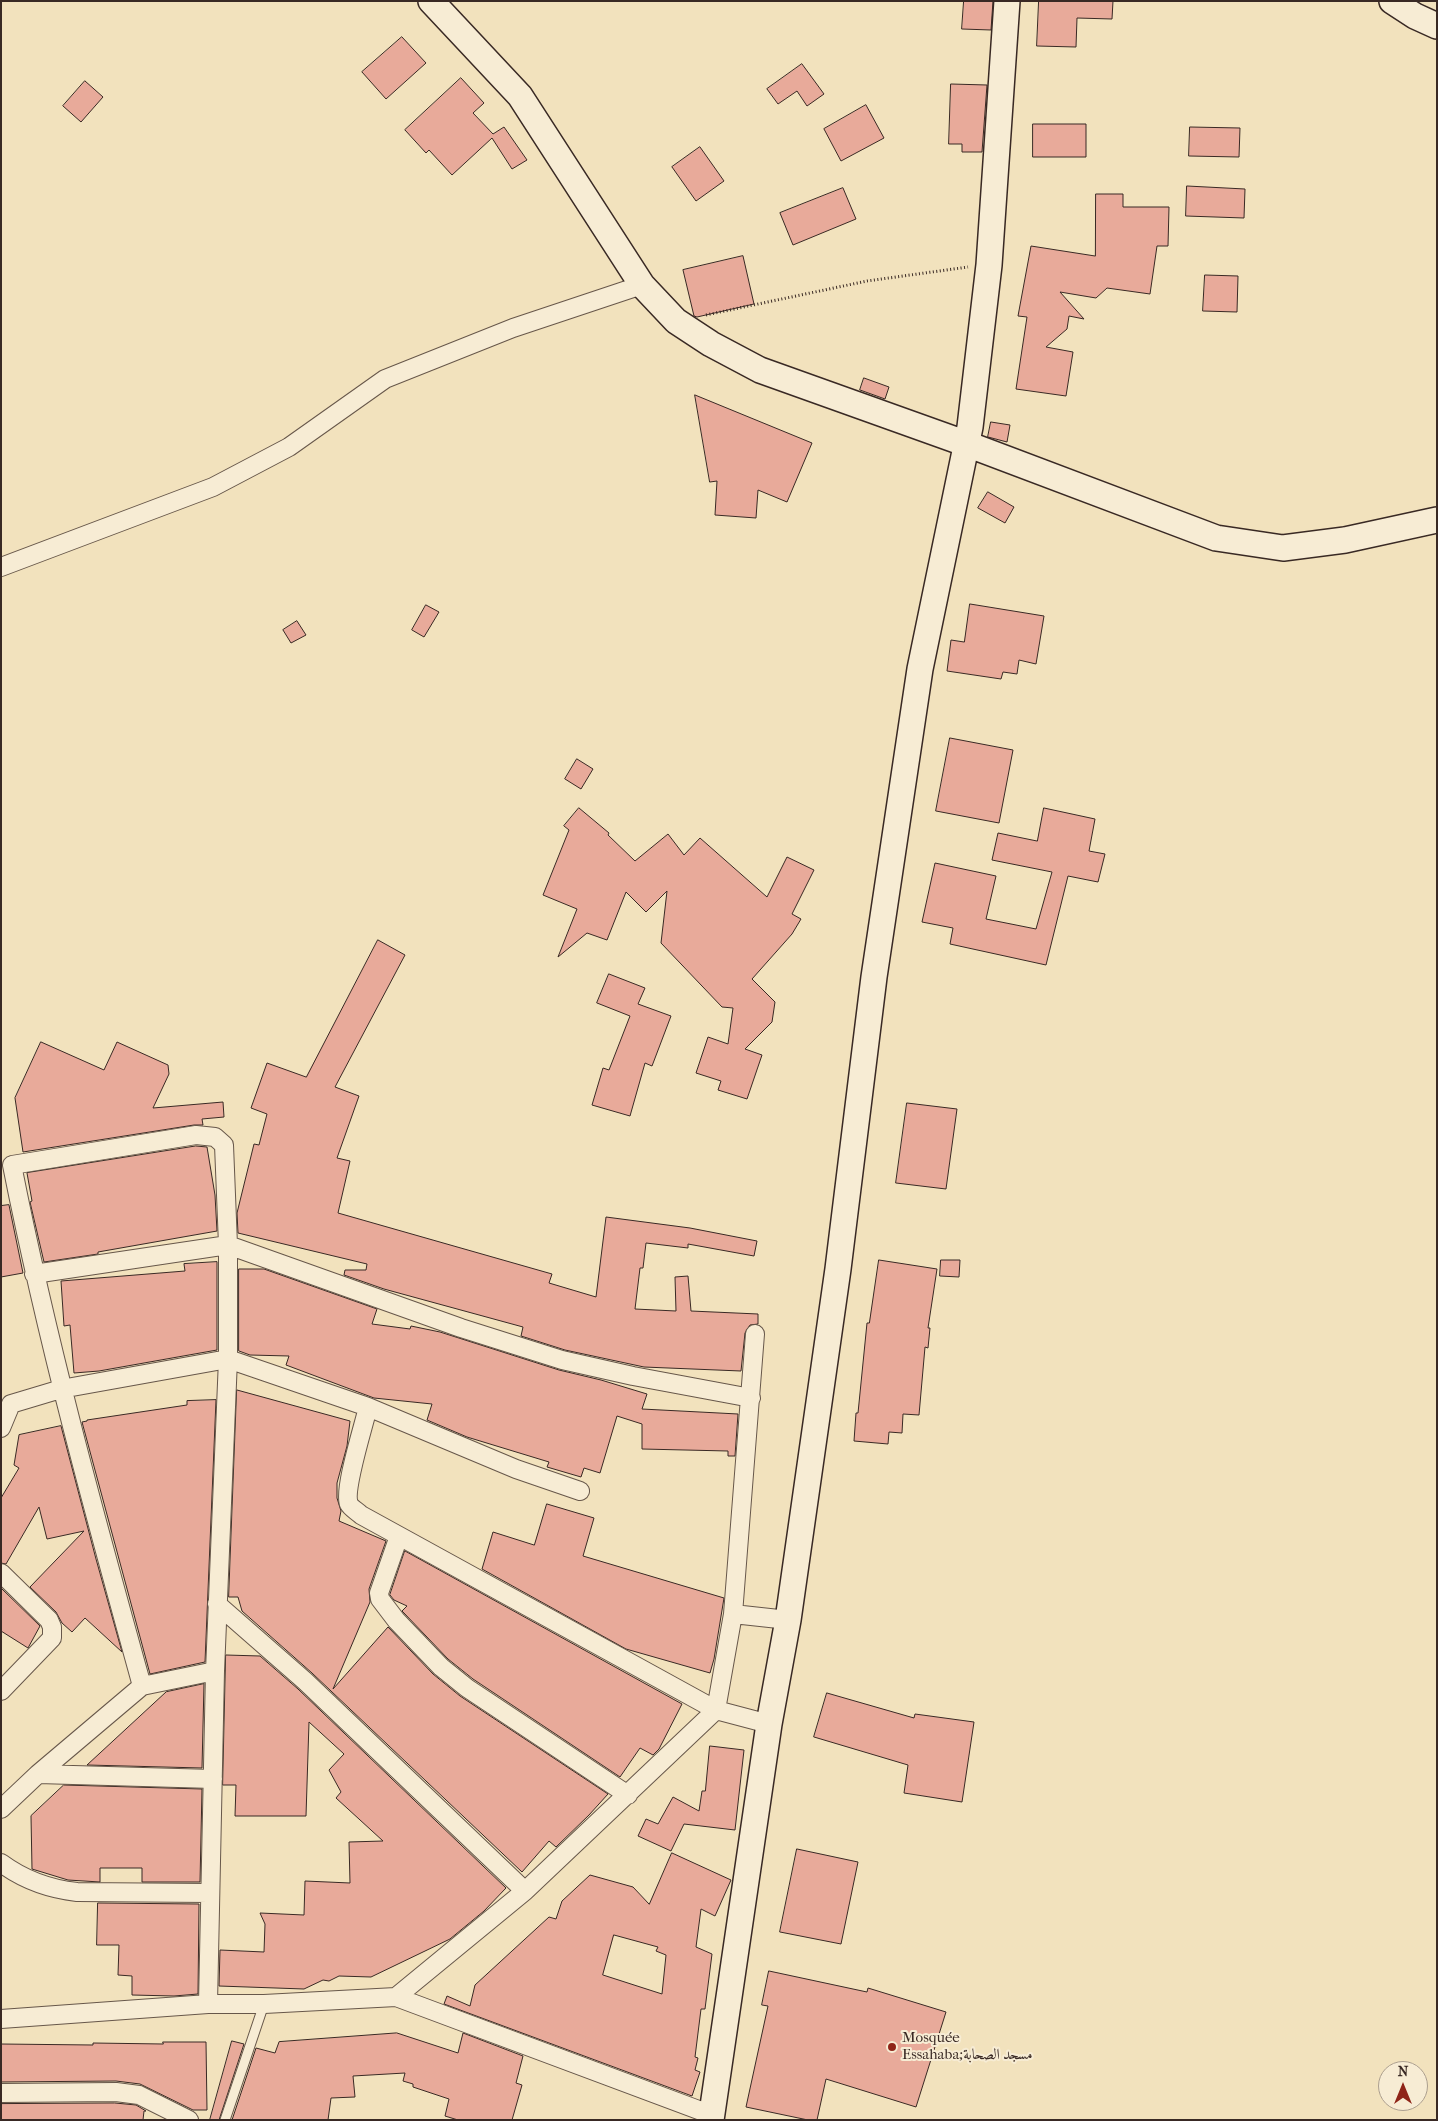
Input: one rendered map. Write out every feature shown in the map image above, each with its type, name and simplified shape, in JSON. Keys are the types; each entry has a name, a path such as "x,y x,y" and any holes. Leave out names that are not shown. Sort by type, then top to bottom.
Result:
{"street":[{"path":"431,1 520,96 642,285 676,321 711,344 760,370 967,444 1216,538 1283,548 1345,540 1437,520"},
{"path":"1,2020 208,2004 264,2004 396,1997 711,2117 768,1724 788,1620 838,1270 874,977 920,669 967,444 989,264 1007,1"},
{"path":"1392,1 1414,16 1437,26"},
{"path":"1,567 214,487 289,447 385,379 513,328 642,285"},
{"path":"142,1686 61,1389 7,1166 196,1135 215,1137 224,1145 228,1245 228,1358 217,1604 208,2004"},
{"path":"34,1274 228,1245 461,1328 562,1360 633,1376 751,1398"},
{"path":"396,1997 525,1891 716,1710 733,1614 755,1334"},
{"path":"1,1428 6,1402 61,1389 228,1358 368,1407 516,1468 580,1491"},
{"path":"368,1407 351,1476 349,1503 361,1514 716,1710 768,1724"},
{"path":"400,1536 379,1593 380,1599 396,1620 441,1667 467,1688 628,1795"},
{"path":"1,1573 49,1620 53,1633 52,1638 1,1691"},
{"path":"217,1604 305,1681 525,1891"},
{"path":"733,1614 788,1620"},
{"path":"1,1809 38,1774 142,1686 215,1672"},
{"path":"38,1774 213,1779"},
{"path":"1,1863 13,1872 57,1890 76,1892 210,1893"},
{"path":"1,2093 116,2092 139,2095 189,2120"}],"lane":[{"path":"225,2120 264,2004"}],"path":[{"path":"676,321 867,281 989,264"}],"building":[{"path":"964,1 993,1 991,30 962,29"},
{"path":"1039,1 1113,1 1112,19 1077,18 1076,47 1037,46"},
{"path":"402,37 426,63 386,99 362,72"},
{"path":"802,64 824,94 807,106 797,91 778,104 767,89"},
{"path":"461,78 484,103 473,113 493,134 504,127 527,160 512,169 492,138 452,175 429,150 426,153 405,130"},
{"path":"85,81 103,97 81,122 63,106"},
{"path":"951,84 987,85 982,152 962,152 962,144 949,144"},
{"path":"866,105 884,138 841,161 824,129"},
{"path":"1033,124 1086,124 1086,157 1033,157"},
{"path":"1190,127 1240,128 1239,157 1189,156"},
{"path":"700,147 724,181 696,201 672,167"},
{"path":"1187,186 1245,189 1244,218 1186,216"},
{"path":"843,188 856,219 793,245 780,213"},
{"path":"1096,194 1123,194 1123,207 1169,207 1168,246 1157,246 1150,294 1107,288 1096,298 1060,292 1084,319 1069,316 1067,329 1046,347 1073,352 1066,396 1016,389 1027,317 1018,316 1031,246 1095,256"},
{"path":"743,256 754,304 697,317 694,316 683,270"},
{"path":"1205,275 1238,276 1237,312 1203,311"},
{"path":"864,378 889,387 885,399 860,390"},
{"path":"695,395 812,443 787,502 758,490 756,518 715,515 717,481 710,482"},
{"path":"991,422 1010,425 1007,442 988,437"},
{"path":"988,492 1014,507 1005,523 978,508"},
{"path":"970,604 1044,616 1036,664 1019,660 1017,674 1003,672 1001,679 947,671 951,640 964,642"},
{"path":"426,605 439,612 424,637 412,630"},
{"path":"297,621 306,635 291,643 283,630"},
{"path":"950,738 1013,750 999,823 936,811"},
{"path":"577,759 593,769 581,789 565,779"},
{"path":"579,808 609,833 608,835 635,861 668,834 684,855 700,838 767,897 787,857 814,870 792,914 801,919 792,934 752,979 775,1002 772,1022 745,1049 762,1055 747,1099 718,1090 721,1081 696,1073 708,1037 728,1044 733,1008 722,1007 661,943 667,891 646,912 626,892 607,940 587,933 558,957 577,909 543,895 569,830 564,826"},
{"path":"1044,808 1095,819 1089,851 1105,854 1098,882 1068,876 1046,965 950,944 953,928 922,922 935,863 996,876 986,919 1036,929 1052,872 992,860 998,833 1037,841"},
{"path":"378,940 405,955 335,1087 359,1096 337,1158 350,1161 338,1213 552,1274 549,1283 596,1297 606,1217 690,1228 757,1241 754,1256 688,1244 688,1248 646,1243 643,1268 640,1268 635,1309 676,1311 675,1277 688,1276 691,1311 758,1314 758,1324 750,1325 745,1333 741,1371 644,1367 565,1350 521,1336 523,1327 384,1289 344,1275 345,1270 366,1270 367,1264 238,1233 237,1213 254,1144 259,1145 267,1114 251,1108 267,1063 306,1077"},
{"path":"609,974 645,988 638,1004 671,1016 652,1066 645,1063 630,1116 592,1105 603,1068 609,1070 630,1016 597,1003"},
{"path":"41,1042 104,1070 117,1042 168,1065 169,1074 153,1108 223,1102 224,1117 202,1119 203,1125 23,1152 15,1098"},
{"path":"907,1103 957,1109 946,1189 896,1183"},
{"path":"196,1146 207,1147 215,1195 217,1231 98,1252 98,1254 44,1262 30,1202 32,1201 27,1173"},
{"path":"9,1205 23,1273 1,1277 1,1206"},
{"path":"879,1260 937,1269 928,1328 930,1328 928,1348 925,1347 919,1415 903,1414 902,1433 889,1432 888,1444 854,1441 867,1323 869,1323"},
{"path":"941,1260 960,1260 959,1277 940,1276"},
{"path":"217,1262 217,1350 99,1371 74,1373 70,1325 64,1326 61,1281 185,1271 184,1264"},
{"path":"239,1269 264,1269 377,1309 372,1324 410,1329 411,1326 440,1332 559,1370 647,1394 642,1409 738,1414 735,1456 728,1456 728,1451 642,1449 642,1424 617,1416 600,1473 584,1468 581,1477 547,1467 549,1462 467,1437 427,1420 432,1404 374,1398 286,1365 289,1356 250,1355 239,1351"},
{"path":"237,1390 350,1421 347,1446 337,1483 337,1498 341,1511 339,1521 386,1541 369,1589 370,1602 333,1689 388,1627 433,1674 460,1696 608,1794 556,1847 549,1841 522,1872 312,1673 242,1611 238,1597 229,1597"},
{"path":"216,1400 205,1662 150,1674 82,1422 187,1405 187,1401"},
{"path":"61,1426 122,1652 85,1618 72,1632 62,1623 56,1612 30,1587 84,1531 47,1539 39,1507 6,1564 1,1563 1,1498 19,1468 14,1465 19,1435"},
{"path":"547,1504 594,1518 583,1556 724,1598 710,1673 626,1649 482,1569 493,1532 534,1545"},
{"path":"405,1551 682,1704 659,1749 653,1755 640,1748 620,1777 473,1679 448,1659 402,1611 407,1606 394,1600 390,1595"},
{"path":"1,1588 40,1626 28,1648 1,1631"},
{"path":"226,1655 260,1656 298,1689 506,1888 484,1911 450,1939 371,1977 339,1976 329,1981 323,1980 304,1989 219,1986 220,1950 264,1952 265,1924 260,1913 304,1915 305,1881 350,1883 349,1842 383,1841 336,1798 341,1792 329,1770 344,1754 309,1722 306,1816 235,1816 236,1785 223,1785"},
{"path":"204,1684 202,1768 87,1765 166,1692"},
{"path":"827,1693 914,1718 915,1714 974,1722 962,1802 904,1793 908,1765 814,1737"},
{"path":"710,1746 744,1750 735,1830 684,1824 671,1851 638,1836 646,1819 658,1824 673,1797 699,1811 702,1791 705,1791"},
{"path":"64,1785 202,1789 200,1882 142,1882 142,1868 100,1868 100,1882 68,1880 32,1869 31,1816"},
{"path":"797,1849 858,1862 841,1944 780,1932"},
{"path":"672,1853 731,1880 715,1916 701,1909 696,1947 712,1954 705,2009 701,2009 695,2057 698,2058 695,2070 700,2072 692,2096 444,2004 447,1996 470,2006 475,1985 549,1917 556,1919 562,1901 590,1875 633,1887 649,1904","holes":["614,1935 658,1947 656,1951 666,1955 662,1994 603,1975"]},
{"path":"98,1903 199,1904 198,1994 174,1996 132,1995 132,1976 118,1975 119,1945 97,1945"},
{"path":"769,1971 867,1992 868,1988 946,2012 916,2107 826,2079 817,2120 808,2120 746,2107 768,2006 762,2005"},
{"path":"397,2033 458,2053 463,2033 523,2056 516,2083 522,2085 512,2120 458,2120 445,2116 449,2099 413,2087 413,2084 403,2081 405,2073 353,2076 355,2097 331,2098 328,2120 232,2120 256,2048 275,2053 279,2042"},
{"path":"232,2041 244,2044 219,2120 210,2120"},
{"path":"163,2042 206,2042 207,2110 193,2110 140,2084 116,2081 1,2082 1,2044 93,2045 93,2043 163,2044"},
{"path":"115,2103 136,2105 146,2111 144,2111 143,2120 1,2120 1,2104"}],"place":[{"name":"Mosquée Essahaba;مسجد الصحابة","path":"892,2047"}]}
